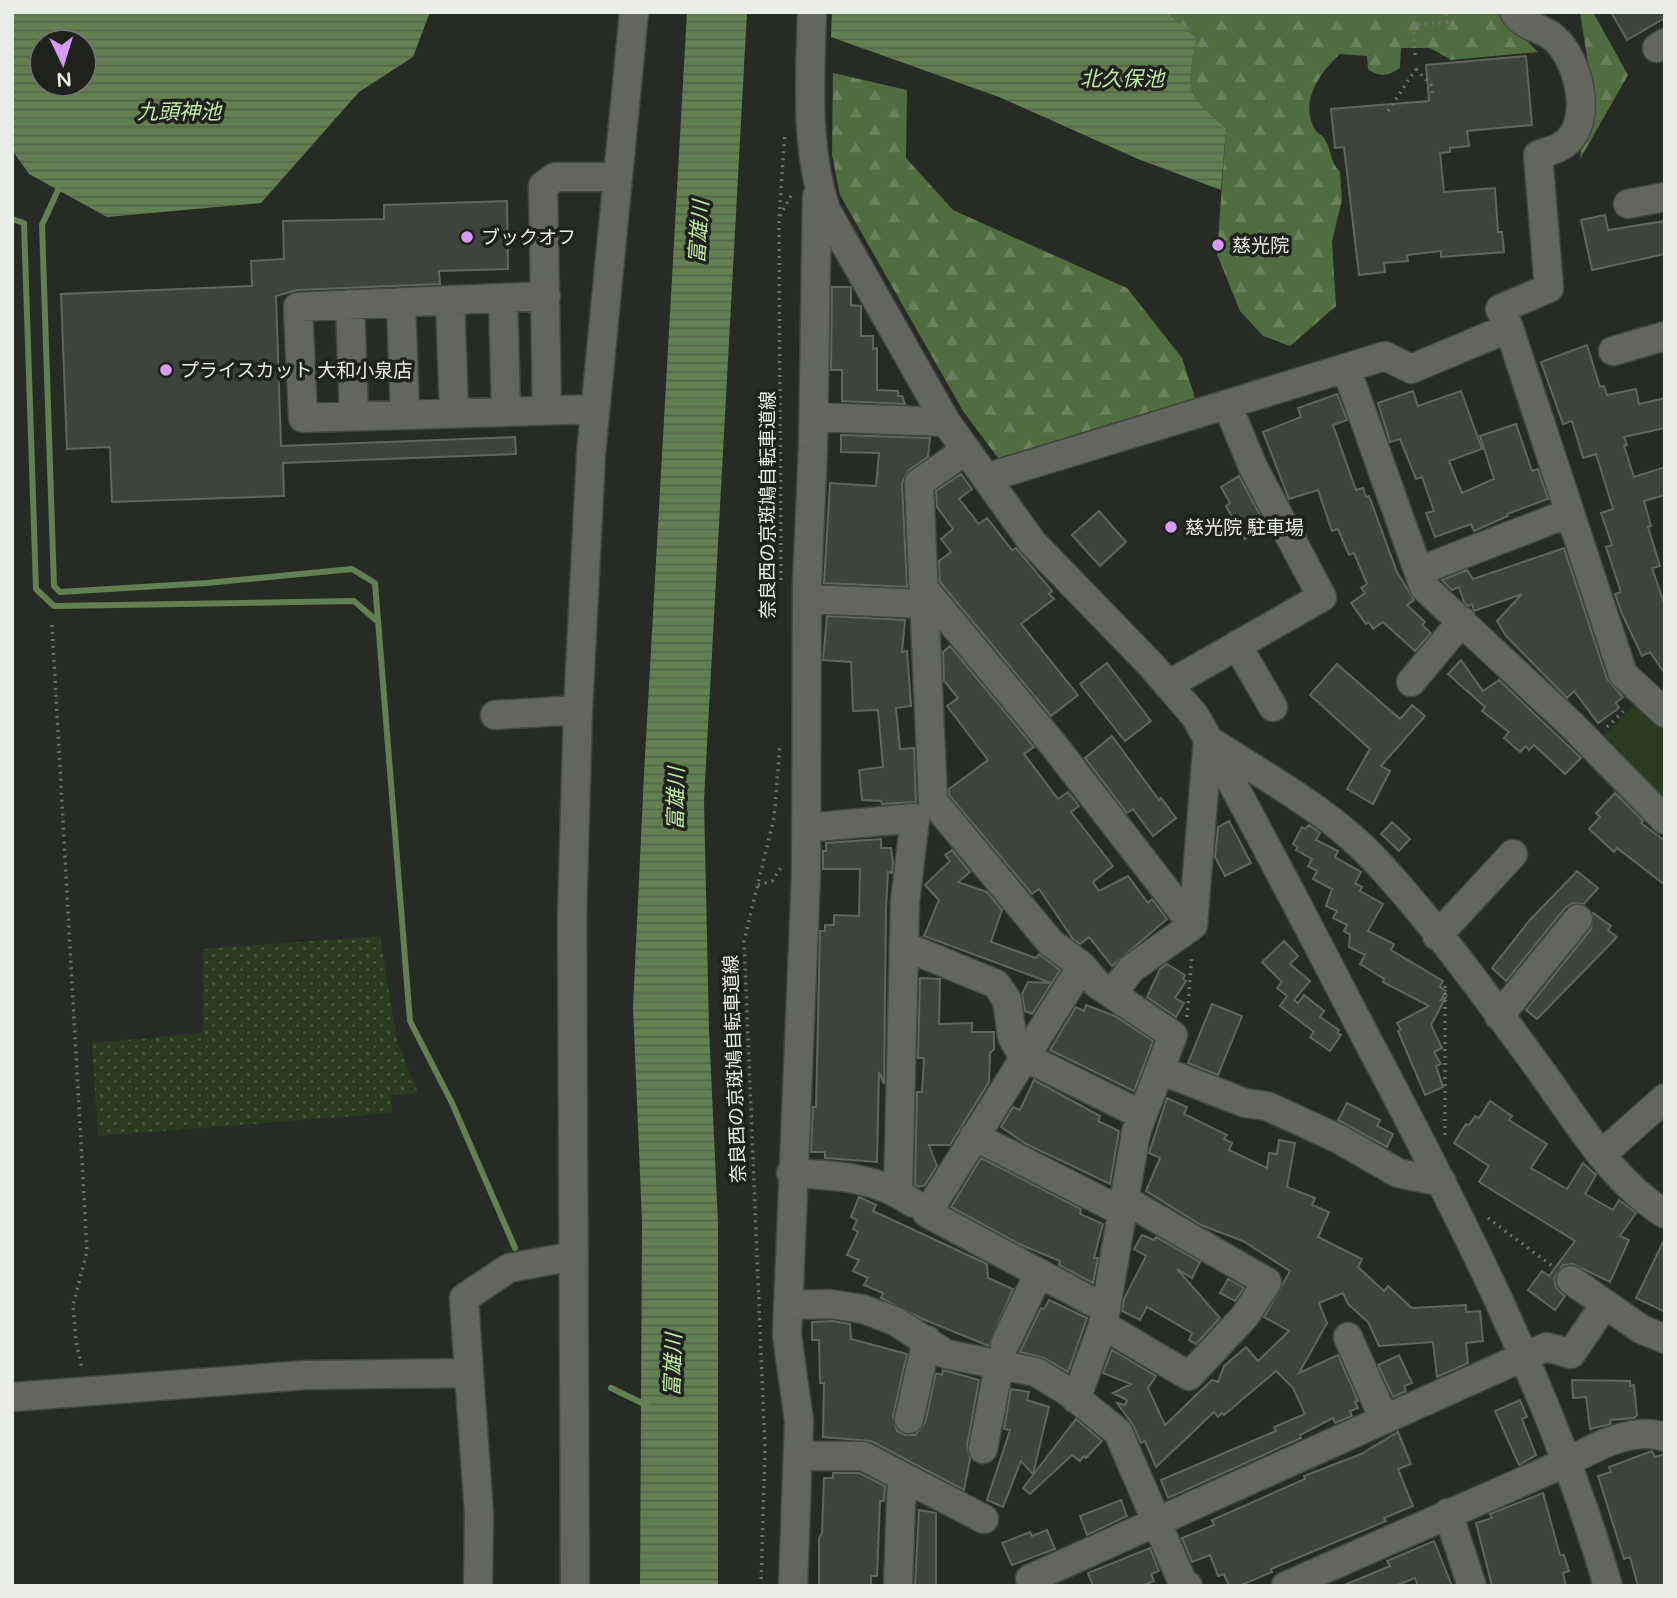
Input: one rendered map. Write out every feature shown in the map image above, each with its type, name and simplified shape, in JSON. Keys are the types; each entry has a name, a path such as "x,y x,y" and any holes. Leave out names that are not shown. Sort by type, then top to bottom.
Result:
{"street":[{"path":"575,1586 572,916 578,710 595,409 634,12"},
{"path":"793,1586 799,1421 787,1335 806,828 794,595 814,417 818,186 812,129 813,12"},
{"path":"1514,12 1519,20 1553,36 1569,56 1581,92 1581,102 1572,135 1564,145 1538,155 1549,288 1500,309 1623,674 1665,713"},
{"path":"557,410 546,296 542,186 555,177 617,177"},
{"path":"818,186 826,211 946,422 965,450 1032,542 1168,685 1195,716 1208,739 1442,1182 1525,1356 1567,1462 1608,1586"},
{"path":"1628,204 1665,197"},
{"path":"546,296 298,307 303,418 595,409"},
{"path":"503,298 506,410"},
{"path":"450,300 454,412"},
{"path":"401,302 405,414"},
{"path":"350,304 354,416"},
{"path":"986,478 1137,439 1227,404 1385,356 1410,369 1506,323"},
{"path":"1613,351 1665,336"},
{"path":"1346,368 1424,587 1591,743 1665,820"},
{"path":"1168,685 1322,597 1253,467 1227,404"},
{"path":"814,417 946,422"},
{"path":"965,450 919,483 933,801 1051,943 1082,966 1097,984 1173,1035 1136,1132 1104,1317 1076,1399"},
{"path":"1419,571 1569,513"},
{"path":"794,595 924,597 1052,743 1193,925"},
{"path":"1411,682 1462,621"},
{"path":"1237,645 1273,707"},
{"path":"495,715 578,710"},
{"path":"1193,925 1208,739"},
{"path":"1208,739 1333,822 1376,861 1499,1016 1601,1155 1635,1193 1665,1214"},
{"path":"806,828 915,818 905,902 898,1193"},
{"path":"1441,942 1513,854"},
{"path":"1499,1016 1578,919"},
{"path":"1112,994 1131,969 1193,925"},
{"path":"904,946 996,984 1007,1000 1012,1037 1023,1056 1142,1115"},
{"path":"927,1213 1023,1056 1082,966"},
{"path":"1160,1070 1245,1103 1267,1107 1339,1139 1398,1173 1442,1182"},
{"path":"1601,1155 1665,1098"},
{"path":"792,1173 863,1179 898,1193 927,1213 1039,1273 1189,1376 1245,1316 1266,1282 1124,1206 974,1136"},
{"path":"478,1586 479,1514 464,1298 509,1268 573,1256"},
{"path":"983,1449 1002,1355 1039,1273"},
{"path":"1571,1280 1641,1329 1665,1339"},
{"path":"788,1305 830,1304 863,1310 895,1321 946,1354 1002,1355 1035,1372 1076,1399 1118,1432 1182,1581 1188,1586"},
{"path":"1030,1579 1065,1575 1157,1522 1525,1356 1547,1347 1572,1354 1605,1304"},
{"path":"1348,1337 1384,1419"},
{"path":"909,1419 927,1340"},
{"path":"12,1397 306,1375 469,1373"},
{"path":"1286,1586 1567,1462 1605,1442 1651,1432 1665,1437"},
{"path":"798,1456 863,1456 984,1519"},
{"path":"898,1586 902,1477"},
{"path":"1448,1513 1472,1586"}],"path":[{"path":"1415,55 1413,25 1447,22 1446,12"},
{"path":"1388,111 1416,68 1431,85 1433,93"},
{"name":"奈良西の京斑鳩自転車道線","path":"779,218 794,595"},
{"path":"52,625 87,1251 74,1293 73,1322 86,1391"},
{"path":"1591,743 1643,693"},
{"name":"奈良西の京斑鳩自転車道線","path":"761,1586 765,1449 744,941 774,818 780,742"},
{"path":"1173,1035 1183,1026 1189,1012 1193,925"},
{"path":"1441,942 1444,1145"},
{"path":"1483,1215 1571,1280"}],"shaded area":[{"path":"1638,702 1665,727 1665,805 1600,739"},
{"path":"380,936 397,1041 418,1093 391,1095 392,1113 98,1136 92,1043 203,1033 203,949"}],"green space":[{"path":"1167,12 1523,12 1516,30 1538,52 1451,60 1430,48 1401,48 1400,68 1388,74 1380,75 1368,69 1367,56 1340,54 1325,70 1310,99 1309,110 1316,131 1327,142 1334,164 1340,172 1342,200 1332,241 1336,306 1290,346 1263,336 1240,311 1217,254 1226,128 1203,106 1192,90 1191,70 1197,39"},
{"path":"1580,12 1596,12 1594,14 1628,75 1580,159 1588,63"},
{"path":"833,73 907,90 906,158 953,210 1127,288 1182,358 1195,398 998,458 963,411 840,195 832,155"}],"water":[{"name":"九頭神池","path":"12,12 430,12 413,57 359,92 261,203 107,217 29,174 12,150"},
{"name":"富雄川","path":"687,12 747,12 704,800 709,1029 718,1223 718,1586 640,1586 642,1222 633,1007"},
{"name":"北久保池","path":"832,12 1167,12 1197,39 1191,70 1192,90 1203,106 1226,128 1221,190 1138,159 999,97 831,37"}],"building":[{"path":"1611,12 1665,12 1665,18 1627,40"},
{"path":"1526,56 1532,125 1467,131 1469,146 1450,148 1450,152 1440,153 1444,192 1495,188 1498,232 1502,232 1504,252 1441,257 1441,251 1407,255 1408,261 1384,263 1385,272 1359,275 1344,147 1335,148 1331,109 1429,101 1426,65"},
{"name":"プライスカット 大和小泉店","path":"507,201 508,269 439,271 440,284 297,290 276,296 281,446 515,437 516,454 283,463 284,496 112,502 110,447 67,449 61,294 252,286 251,261 284,259 283,221 384,219 384,205"},
{"path":"1605,215 1608,230 1665,221 1665,254 1592,270 1581,220"},
{"path":"832,287 851,287 851,305 861,306 861,336 873,336 873,349 877,348 877,390 898,391 898,396 902,396 905,404 842,401 842,370 831,370"},
{"path":"1587,345 1600,387 1604,386 1607,395 1636,389 1639,404 1665,398 1665,428 1624,437 1627,445 1624,446 1634,477 1665,467 1665,495 1644,501 1651,526 1648,527 1660,566 1652,568 1665,606 1665,674 1650,652 1642,656 1622,614 1615,594 1621,592 1606,547 1612,545 1601,513 1613,509 1596,454 1583,458 1572,421 1563,424 1541,362"},
{"path":"1413,391 1418,406 1461,391 1482,449 1449,461 1462,493 1494,479 1480,436 1516,424 1532,471 1538,469 1548,499 1507,514 1508,516 1474,531 1471,524 1435,537 1426,513 1434,511 1422,477 1416,479 1400,439 1390,442 1378,403"},
{"path":"1337,394 1347,420 1333,425 1356,490 1363,488 1366,497 1369,496 1397,572 1414,600 1407,605 1425,622 1422,625 1431,633 1415,651 1383,622 1373,629 1369,622 1366,624 1351,603 1365,593 1361,588 1367,584 1354,553 1349,555 1338,529 1332,531 1318,490 1289,499 1263,432 1301,417 1298,408"},
{"path":"841,435 930,438 928,457 909,470 902,483 907,587 824,583 830,483 876,486 879,453 841,452"},
{"path":"961,474 972,489 959,499 979,524 987,518 1012,550 1016,548 1052,591 1049,594 1054,599 1021,624 1078,695 1051,716 940,582 939,561 951,552 941,539 953,529 937,507 936,491"},
{"path":"1239,476 1266,526 1245,539 1226,506 1230,503 1221,487"},
{"path":"1099,511 1126,542 1100,566 1072,535"},
{"path":"1564,548 1607,679 1623,697 1616,703 1619,708 1598,723 1574,691 1567,698 1506,636 1497,621 1522,594 1474,611 1472,604 1468,606 1464,602 1459,587 1452,590 1442,580 1467,570 1473,579"},
{"path":"827,616 905,620 902,652 907,651 911,706 896,708 900,749 914,748 916,802 882,804 881,801 862,800 859,770 883,767 878,710 853,711 851,662 823,660"},
{"path":"950,646 1034,747 1024,754 1058,799 1068,792 1079,806 1071,812 1113,866 1093,882 1099,891 1128,876 1148,903 1152,899 1167,919 1112,966 1089,937 1080,944 1073,939 1039,889 1032,894 949,795 949,789 988,760 947,706 958,698 944,681 943,652"},
{"path":"1461,660 1483,691 1499,680 1581,758 1565,774 1534,745 1529,750 1526,746 1520,752 1504,738 1509,732 1482,711 1485,707 1448,674"},
{"path":"1107,663 1151,721 1125,741 1080,684"},
{"path":"1337,664 1400,719 1412,705 1425,716 1381,766 1390,771 1373,804 1347,789 1370,749 1310,695"},
{"path":"1112,736 1159,800 1161,798 1176,818 1153,836 1133,809 1127,813 1085,758"},
{"path":"1615,793 1643,821 1641,823 1665,841 1665,885 1617,848 1614,852 1589,829 1600,817 1596,813"},
{"path":"1229,821 1251,863 1225,876 1215,857 1218,827"},
{"path":"1392,822 1410,839 1399,851 1381,834"},
{"path":"1309,825 1320,833 1316,840 1338,851 1335,857 1361,872 1355,883 1362,887 1360,891 1383,904 1368,931 1394,944 1391,950 1443,981 1440,987 1446,991 1441,1000 1446,997 1431,1025 1442,1048 1434,1052 1441,1064 1436,1066 1443,1087 1425,1095 1398,1031 1401,1030 1397,1023 1429,1006 1383,982 1384,979 1360,964 1365,955 1349,947 1350,935 1344,931 1347,925 1333,918 1337,911 1326,906 1332,889 1313,879 1317,871 1308,866 1312,859 1296,850 1298,847 1293,844 1302,827 1305,829"},
{"path":"881,839 881,848 891,848 893,863 892,873 888,872 886,909 884,1084 879,1072 877,1162 825,1158 825,1152 811,1152 813,1107 816,1107 820,931 825,931 825,925 834,925 834,915 859,916 860,869 823,869 823,851 826,851 826,843"},
{"path":"952,850 970,872 958,882 987,892 1002,910 991,942 1036,958 1039,954 1060,970 1032,1014 1025,1011 1022,994 1028,982 1051,983 924,936 939,900 925,885 950,861 945,855"},
{"path":"1577,871 1598,888 1584,904 1573,903 1565,908 1506,981 1492,968 1529,921"},
{"path":"1593,913 1611,926 1608,930 1617,937 1537,1019 1526,1010 1591,929"},
{"path":"1284,941 1298,956 1290,964 1310,981 1294,1000 1298,1003 1304,995 1324,1011 1320,1017 1339,1030 1337,1033 1341,1035 1330,1051 1310,1037 1314,1032 1280,1006 1287,996 1277,988 1282,982 1262,962"},
{"path":"1167,964 1185,975 1183,979 1186,981 1175,998 1184,1003 1176,1017 1147,997 1160,969"},
{"path":"920,978 940,979 939,1024 972,1023 972,1032 994,1032 994,1049 990,1053 989,1082 950,1145 929,1145 937,1166 925,1185 919,1187 915,1185 917,1092 922,1092 924,1058 918,1058"},
{"path":"1212,1004 1242,1016 1218,1075 1188,1063"},
{"path":"1086,1005 1115,1016 1153,1041 1134,1091 1050,1050 1076,1007 1084,1011"},
{"path":"1034,1080 1100,1116 1098,1121 1119,1131 1110,1184 1026,1144 1001,1127 1013,1107 1020,1110"},
{"path":"1167,1098 1187,1107 1184,1114 1227,1135 1224,1139 1232,1143 1229,1150 1267,1168 1269,1153 1277,1154 1279,1140 1295,1143 1287,1187 1315,1198 1312,1205 1329,1212 1318,1237 1362,1259 1358,1267 1384,1291 1388,1286 1412,1308 1466,1305 1466,1312 1480,1311 1483,1341 1466,1343 1468,1363 1437,1377 1433,1342 1379,1346 1368,1322 1348,1304 1343,1293 1319,1303 1327,1323 1299,1373 1338,1355 1358,1401 1355,1402 1358,1408 1350,1411 1352,1416 1335,1423 1333,1418 1300,1435 1301,1438 1168,1498 1161,1480 1276,1431 1274,1427 1305,1414 1293,1388 1276,1371 1224,1415 1222,1413 1218,1417 1214,1412 1156,1467 1145,1441 1141,1443 1133,1425 1117,1403 1125,1405 1127,1400 1113,1393 1131,1384 1103,1373 1112,1350 1156,1376 1148,1388 1165,1425 1212,1380 1218,1382 1224,1366 1246,1347 1258,1361 1289,1331 1264,1317 1290,1271 1243,1241 1201,1225 1146,1191 1160,1158 1149,1153"},
{"path":"1490,1101 1512,1116 1509,1120 1547,1144 1531,1168 1567,1189 1583,1163 1596,1175 1585,1194 1613,1210 1619,1200 1636,1213 1620,1236 1629,1240 1610,1282 1573,1264 1563,1265 1554,1279 1556,1288 1565,1296 1555,1310 1528,1290 1542,1271 1549,1276 1575,1241 1479,1182 1489,1166 1454,1143 1466,1124 1469,1125 1475,1116 1479,1118"},
{"path":"1347,1103 1380,1120 1377,1126 1393,1134 1387,1147 1338,1120"},
{"path":"981,1158 1081,1209 1080,1214 1103,1224 1094,1258 1098,1258 1093,1283 1059,1265 1060,1261 1019,1244 951,1207"},
{"path":"859,1197 876,1205 873,1211 987,1264 988,1278 1013,1289 989,1346 920,1318 881,1298 883,1293 864,1285 868,1278 853,1271 859,1260 847,1255 858,1232 853,1229 857,1220 851,1217"},
{"path":"1142,1235 1154,1240 1156,1237 1200,1262 1192,1278 1177,1269 1220,1318 1196,1344 1189,1340 1192,1333 1147,1307 1140,1320 1122,1311 1124,1299 1146,1256 1134,1249"},
{"path":"1665,1238 1665,1312 1636,1298"},
{"path":"1228,1279 1244,1288 1235,1301 1220,1293"},
{"path":"1049,1300 1087,1318 1068,1372 1044,1358 1020,1352 1041,1308 1044,1309"},
{"path":"833,1321 850,1324 851,1339 907,1354 893,1416 897,1431 905,1435 915,1435 925,1423 936,1373 942,1375 943,1370 979,1380 967,1446 970,1459 964,1490 871,1441 823,1437 824,1383 820,1383 819,1340 812,1340 812,1322"},
{"path":"1399,1355 1412,1383 1404,1386 1406,1391 1393,1397 1378,1365"},
{"path":"1572,1380 1630,1381 1630,1386 1634,1385 1637,1415 1634,1418 1610,1420 1611,1424 1590,1429 1586,1397 1573,1398"},
{"path":"1011,1389 1029,1392 1027,1400 1049,1407 1033,1474 1021,1461 1003,1507 987,1500 1010,1430 1004,1429"},
{"path":"1520,1400 1527,1417 1522,1419 1536,1455 1519,1465 1495,1411"},
{"path":"1076,1419 1102,1441 1080,1461 1072,1455 1030,1494 1023,1488"},
{"path":"1398,1432 1411,1464 1398,1469 1413,1506 1384,1518 1386,1521 1271,1569 1272,1572 1239,1586 1229,1586 1224,1574 1218,1576 1210,1555 1192,1562 1182,1538 1214,1525 1212,1520 1305,1479 1304,1476 1361,1454"},
{"path":"1652,1451 1655,1457 1665,1454 1665,1586 1638,1586 1630,1557 1624,1559 1598,1476 1611,1472 1609,1467"},
{"path":"833,1473 859,1473 885,1486 884,1501 880,1501 877,1576 871,1576 871,1586 819,1586 819,1538 822,1533 824,1478 833,1478"},
{"path":"1543,1493 1560,1555 1564,1555 1569,1571 1563,1573 1566,1586 1492,1586 1476,1523 1492,1518 1490,1514"},
{"path":"1121,1500 1127,1516 1087,1535 1080,1516"},
{"path":"919,1510 936,1513 936,1586 915,1586"},
{"path":"1047,1530 1055,1549 1012,1565 1002,1543 1030,1532 1032,1536"},
{"path":"1434,1541 1452,1586 1418,1586 1415,1578 1395,1586 1342,1586 1390,1566 1387,1561"},
{"path":"1150,1548 1159,1571 1151,1574 1154,1581 1142,1586 1093,1586 1088,1573"}],"waterway":[{"path":"58,190 42,225 54,586 60,592 207,583 352,569 375,583 410,1021 452,1103 515,1248"},
{"path":"12,219 24,223 36,589 54,606 354,601 378,622"},
{"path":"611,1388 648,1406"}],"place":[{"name":"ブックオフ","path":"467,237"},
{"name":"慈光院","path":"1218,245"},
{"name":"プライスカット 大和小泉店","path":"166,370"},
{"name":"慈光院 駐車場","path":"1171,527"}]}
